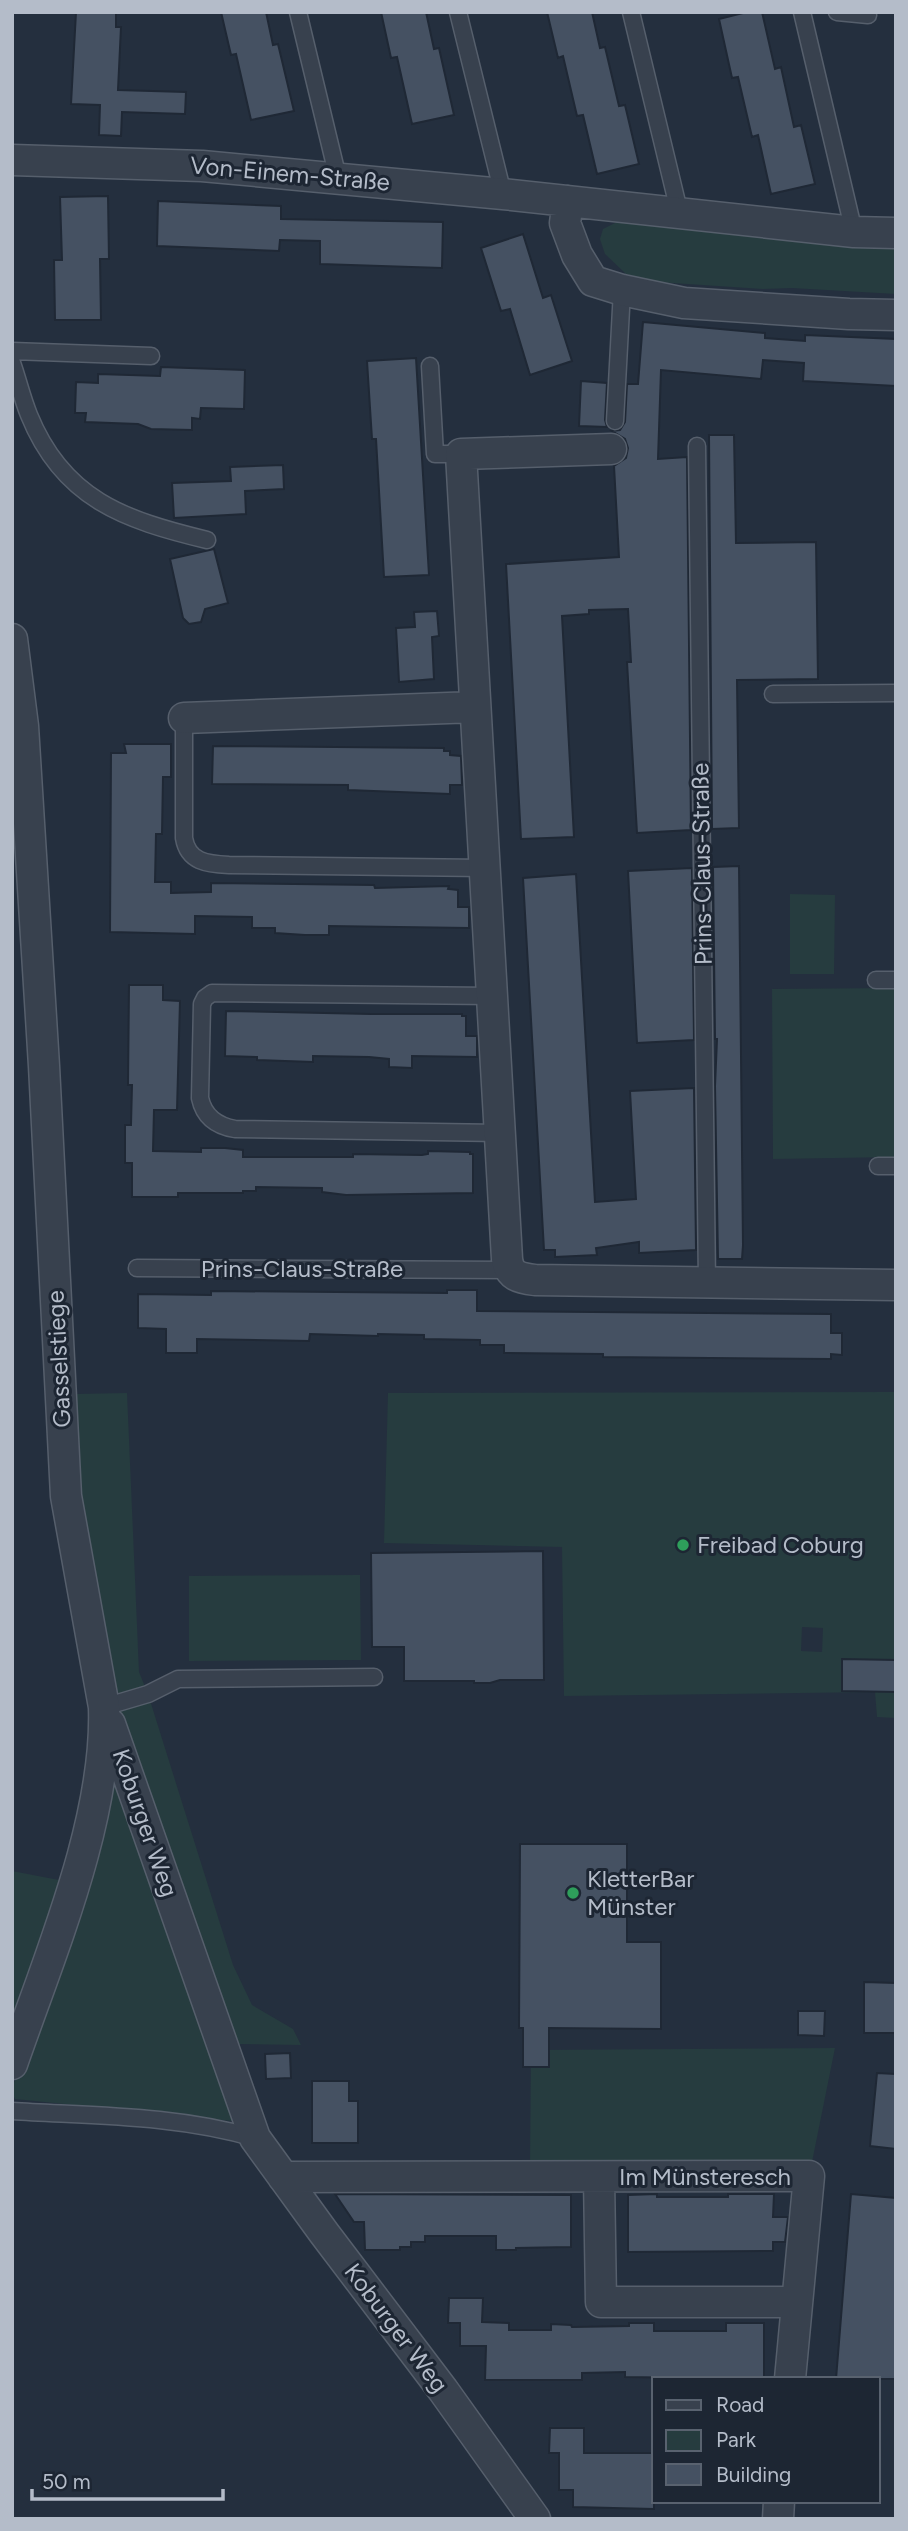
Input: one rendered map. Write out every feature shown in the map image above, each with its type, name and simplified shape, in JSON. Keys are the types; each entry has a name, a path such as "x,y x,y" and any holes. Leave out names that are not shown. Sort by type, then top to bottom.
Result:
{"street":[{"name":"Von-Einem-Straße","path":"12,160 202,166 503,194 854,232 896,233"},
{"path":"568,201 565,223 577,255 593,281 684,303 896,315"},
{"path":"510,1270 507,1258 461,453 613,435"},
{"name":"Gasselstiege","path":"12,639 24,739 66,1496 104,1707 105,1735 82,1854 12,2064"},
{"path":"184,718 475,707"},
{"name":"Prins-Claus-Straße","path":"510,1270 520,1278 535,1280 896,1285"},
{"name":"Koburger Weg","path":"104,1707 255,2138 443,2390 535,2519"},
{"name":"Im Münsteresch","path":"283,2177 809,2176 790,2377"},
{"name":"Im Münsteresch","path":"600,2177 601,2302 797,2302"}],"lane":[{"path":"299,12 338,178"},
{"path":"458,12 503,194"},
{"path":"631,12 680,215"},
{"path":"802,12 854,232"},
{"path":"837,12 868,15"},
{"path":"613,435 622,290"},
{"path":"12,351 151,356"},
{"path":"12,363 28,414 39,436 56,465 77,487 125,515 162,529 207,540"},
{"path":"430,366 435,454 461,453"},
{"name":"Prins-Claus-Straße","path":"697,446 707,1283"},
{"path":"773,694 896,693"},
{"path":"184,718 184,838 187,851 199,861 229,865 485,868"},
{"path":"492,996 212,993 202,1004 200,1098 209,1117 235,1129 500,1133"},
{"path":"878,1166 896,1166"},
{"name":"Prins-Claus-Straße","path":"137,1268 510,1270"},
{"path":"104,1707 148,1694 178,1679 374,1676"},
{"path":"12,2111 187,2122 255,2138"}],"green space":[{"path":"617,222 896,239 896,294 658,282 626,274 605,254 600,239 603,229"},
{"path":"790,894 835,895 834,974 790,974"},
{"path":"896,988 896,1157 773,1159 772,989"},
{"name":"Freibad Coburg","path":"896,1392 896,1660 842,1659 842,1691 896,1692 896,1718 877,1717 875,1692 564,1696 562,1547 384,1543 388,1393","holes":["802,1627 823,1628 822,1652 801,1651"]},
{"path":"127,1393 139,1672 233,1965 252,2005 293,2029 301,2045 237,2044 122,1723 111,1680 77,1485 76,1394"},
{"path":"360,1575 361,1660 189,1661 189,1576"},
{"path":"114,1752 238,2114 232,2121 15,2099 13,2095 14,2084"},
{"path":"12,1871 64,1881 12,2035"},
{"path":"835,2048 811,2167 530,2168 531,2050"}],"building":[{"path":"76,12 116,12 116,27 121,27 118,90 186,92 185,114 122,112 121,136 99,135 100,105 71,104"},
{"path":"221,12 266,12 273,45 278,44 294,111 251,120 236,54 231,55"},
{"path":"381,12 426,12 434,49 439,48 454,115 412,124 397,57 391,58"},
{"path":"547,12 592,12 600,48 605,47 619,106 625,105 639,164 597,174 583,115 577,116 563,56 558,58"},
{"path":"747,12 762,12 775,69 781,67 794,127 801,125 815,184 771,194 758,135 752,137 738,77 732,78 719,19"},
{"path":"108,196 109,259 100,259 101,320 55,320 54,260 62,260 60,197"},
{"path":"158,201 281,206 281,219 443,222 442,268 320,264 320,241 280,240 279,251 157,246"},
{"path":"523,234 543,298 551,295 572,361 530,375 510,309 501,311 481,248"},
{"path":"643,322 765,333 765,338 805,341 805,335 896,339 896,386 803,381 804,363 763,360 761,379 661,370 658,459 687,457 691,830 637,833 627,662 631,662 628,609 589,610 589,614 562,616 574,837 521,839 506,564 619,557 614,466 626,458 628,448 625,439 612,431 620,430 625,422 627,384 638,384"},
{"path":"416,358 429,575 384,577 376,439 372,439 367,361"},
{"path":"161,367 245,370 244,409 201,408 200,419 192,418 192,430 85,422 86,413 75,413 76,382 98,383 98,374 160,376"},
{"path":"581,381 607,383 607,427 579,426"},
{"path":"709,435 734,435 736,543 816,542 818,679 737,680 739,828 712,829"},
{"path":"283,465 284,489 245,491 246,514 174,518 172,483 231,481 230,467"},
{"path":"214,549 228,603 205,609 201,622 189,624 183,618 170,559"},
{"path":"437,611 439,636 432,637 434,679 399,682 396,628 415,627 414,612"},
{"path":"124,744 171,744 171,777 163,777 162,834 156,834 155,882 171,882 171,893 211,892 211,883 374,885 375,888 449,886 448,889 458,890 458,907 469,907 469,928 329,926 329,935 305,935 275,933 275,928 252,928 252,917 195,916 195,934 110,932 111,753 126,753"},
{"path":"213,746 444,748 444,751 450,751 450,755 461,756 462,785 450,785 450,794 348,790 348,785 212,784"},
{"path":"739,866 743,1245 742,1259 718,1259 713,867"},
{"path":"692,868 694,1040 637,1043 628,871"},
{"path":"576,874 595,1202 636,1199 630,1091 694,1088 696,1250 639,1253 639,1242 596,1248 597,1255 555,1257 555,1250 544,1250 523,878"},
{"path":"129,985 163,985 163,1000 180,1001 177,1110 154,1110 153,1151 201,1152 201,1148 225,1148 243,1150 243,1157 353,1157 353,1154 422,1155 428,1154 428,1151 470,1152 473,1154 473,1193 346,1195 322,1192 322,1188 256,1187 256,1191 243,1193 178,1193 178,1197 132,1197 132,1163 125,1163 125,1125 131,1125 132,1085 128,1085"},
{"path":"226,1011 462,1014 466,1016 466,1036 477,1036 477,1057 412,1056 412,1068 389,1067 389,1059 369,1057 313,1056 313,1062 225,1056"},
{"path":"447,1290 477,1290 477,1311 831,1314 831,1333 842,1333 842,1355 831,1354 831,1359 603,1357 603,1354 504,1353 504,1345 480,1345 480,1340 424,1339 424,1335 378,1334 310,1334 309,1341 197,1339 197,1353 166,1353 166,1329 138,1328 138,1294 211,1295 211,1291 447,1293"},
{"path":"543,1551 544,1680 500,1680 490,1683 404,1681 404,1647 372,1647 371,1553"},
{"path":"842,1659 896,1660 896,1692 842,1691"},
{"name":"KletterBar Münster","path":"520,1844 627,1844 627,1942 661,1942 661,2029 549,2028 549,2067 523,2067 523,2028 519,2028"},
{"path":"864,1982 896,1983 896,2033 864,2033"},
{"path":"798,2011 825,2011 824,2036 798,2035"},
{"path":"290,2053 291,2078 266,2079 265,2054"},
{"path":"877,2073 896,2074 896,2149 870,2146"},
{"path":"312,2081 349,2081 349,2101 358,2101 358,2143 312,2143"},
{"path":"335,2194 571,2195 571,2247 496,2250 496,2236 425,2236 425,2242 411,2242 411,2247 400,2247 400,2250 365,2250 364,2222 354,2222"},
{"path":"657,2194 657,2197 728,2197 728,2194 774,2194 773,2217 788,2217 785,2242 773,2242 773,2251 628,2252 628,2195"},
{"path":"851,2194 896,2198 896,2379 836,2377"},
{"path":"449,2298 483,2298 482,2322 509,2323 509,2330 551,2330 551,2324 572,2327 654,2323 654,2331 726,2331 726,2323 764,2323 764,2377 625,2377 625,2372 582,2373 582,2380 485,2380 486,2346 460,2346 460,2323 448,2323"},
{"path":"550,2428 584,2428 584,2453 652,2453 654,2509 573,2507 573,2490 559,2490 559,2453 549,2453"}],"place":[{"name":"Freibad Coburg","path":"683,1545"},
{"name":"KletterBar Münster","path":"573,1893"}]}
